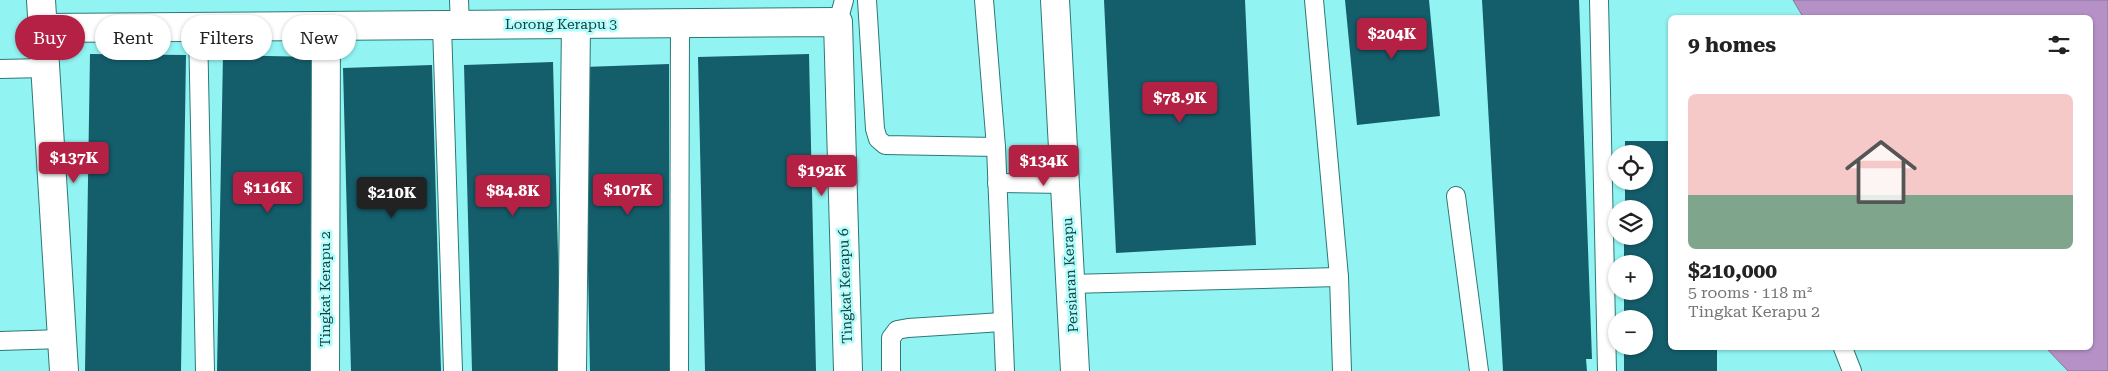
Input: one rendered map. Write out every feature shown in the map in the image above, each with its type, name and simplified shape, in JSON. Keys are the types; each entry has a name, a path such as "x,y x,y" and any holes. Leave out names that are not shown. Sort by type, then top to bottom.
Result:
{"street":[{"path":"41,0 42,15"},
{"name":"Persiaran Kerapu","path":"1055,0 1075,371"},
{"name":"Lorong Kerapu 3","path":"356,24 454,17 576,24 680,24 841,11"},
{"name":"Tingkat Kerapu 6","path":"841,11 848,371"},
{"path":"572,371 576,24"},
{"name":"Lorong Kerapu 3","path":"85,28 181,27"},
{"path":"45,60 64,371"},
{"name":"Tingkat Kerapu 2","path":"325,371 326,60"}],"lane":[{"path":"867,0 875,129 878,139 886,145 996,147"},
{"path":"984,0 996,147 1005,371"},
{"path":"1314,0 1339,277 1342,371"},
{"path":"1599,0 1608,371"},
{"path":"453,371 454,17"},
{"path":"679,371 680,24"},
{"path":"199,60 205,371"},
{"path":"0,69 45,68"},
{"path":"997,184 1065,184"},
{"path":"1456,196 1479,371"},
{"path":"1070,284 1339,277"},
{"path":"891,371 891,338 897,330 1002,322"},
{"path":"0,340 62,339"},
{"path":"1844,350 1852,371"}],"shaded area":[{"path":"1793,0 2108,0 2108,371 2068,371 2048,350 2093,350 2093,15 1802,15"}],"building":[{"path":"1104,0 1245,0 1256,245 1116,253"},
{"path":"1345,0 1429,0 1440,116 1357,125"},
{"path":"1482,0 1579,0 1592,359 1586,359 1587,371 1503,371"},
{"path":"90,54 95,54 95,60 171,60 171,55 181,55 181,60 186,60 181,371 85,371"},
{"path":"809,54 816,371 705,371 698,57"},
{"path":"272,56 282,56 282,60 319,60 314,371 217,371 223,60 272,60"},
{"path":"553,62 561,371 472,371 464,65"},
{"path":"669,64 669,371 590,371 584,67"},
{"path":"432,65 441,371 351,371 343,68"},
{"path":"1625,141 1668,141 1668,350 1717,350 1717,371 1624,371 1624,355 1653,355 1653,310 1624,310 1624,300 1653,300 1653,255 1624,255 1624,245 1653,245 1653,200 1625,200 1625,190 1653,190 1653,145 1625,145"}]}
